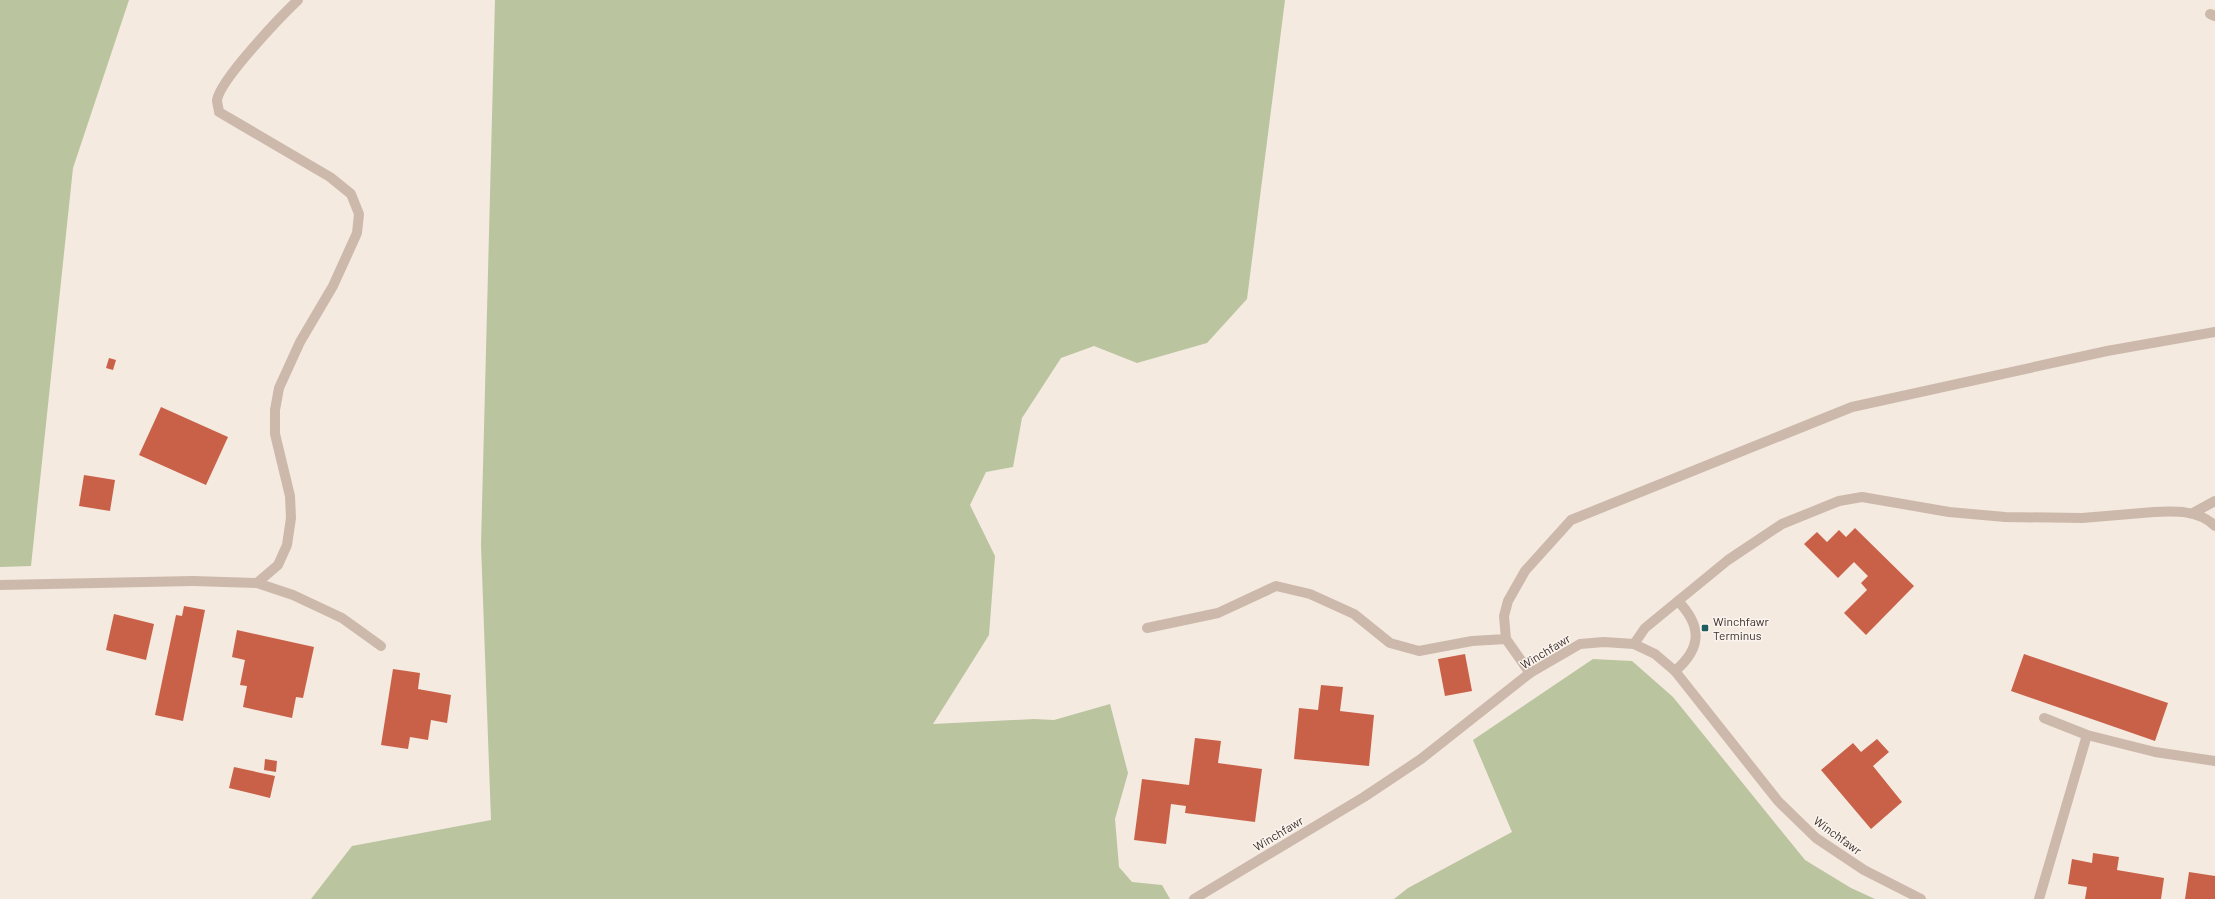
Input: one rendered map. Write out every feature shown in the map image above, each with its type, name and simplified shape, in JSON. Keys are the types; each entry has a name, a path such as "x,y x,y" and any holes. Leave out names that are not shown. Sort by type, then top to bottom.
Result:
{"street":[{"path":"257,583 278,565 286,546 291,518 290,496 275,434 275,410 279,388 300,342 333,286 357,233 360,214 351,194 330,177 219,112 217,101 222,88 272,25 298,0"},
{"path":"1530,673 1506,639 1504,616 1508,601 1525,571 1571,520 1852,407 2107,351 2215,332"},
{"path":"1634,644 1645,628 1728,560 1782,524 1839,501 1862,497 1949,512 2005,517 2082,518 2171,511 2193,514 2210,521 2215,526"},
{"path":"2193,514 2215,501"},
{"path":"0,585 193,581 257,583 292,595 342,618 381,646"},
{"path":"1147,628 1218,613 1276,586 1310,594 1354,614 1390,643 1419,651 1472,641 1506,639"},
{"path":"1675,671 1686,662 1696,648 1695,630 1693,624 1688,612 1678,601"},
{"name":"Winchfawr","path":"1194,899 1364,797 1422,759 1530,673 1580,644 1604,642 1634,644 1655,654 1675,671 1778,802 1816,838 1864,870 1921,899"},
{"path":"2044,718 2087,735 2155,752 2215,761"},
{"path":"2039,899 2087,735"}],"green space":[{"path":"0,0 129,0 73,168 31,566 0,567"},
{"path":"495,0 1285,0 1247,299 1207,343 1137,363 1094,346 1061,358 1022,418 1013,467 986,472 970,505 995,556 989,635 933,724 1034,719 1054,720 1110,704 1128,773 1115,819 1119,867 1132,882 1162,885 1170,899 311,899 352,846 491,820 481,545"},
{"path":"1593,659 1632,661 1673,697 1805,860 1851,888 1875,899 1394,899 1408,888 1512,832 1473,740"}],"building":[{"path":"109,358 116,360 113,370 106,368"},
{"path":"161,407 228,437 206,485 139,455"},
{"path":"84,475 115,480 110,511 79,506"},
{"path":"1855,528 1914,586 1866,635 1844,613 1867,590 1861,583 1868,576 1854,562 1838,578 1804,544 1817,532 1827,542 1839,530 1846,537"},
{"path":"184,606 205,610 183,721 155,715 176,615 182,616"},
{"path":"114,614 154,624 146,660 106,650"},
{"path":"237,630 314,647 303,698 296,697 292,718 243,707 247,686 240,685 245,660 232,657"},
{"path":"1465,654 1472,691 1445,696 1438,659"},
{"path":"2024,654 2168,703 2155,741 2011,691"},
{"path":"393,669 420,673 418,689 451,695 447,723 431,720 428,740 410,737 408,749 381,745"},
{"path":"1321,685 1343,687 1340,711 1374,715 1369,766 1294,759 1299,708 1318,710"},
{"path":"1195,738 1221,741 1218,763 1262,769 1255,822 1185,813 1186,806 1171,804 1166,844 1134,840 1142,779 1189,785"},
{"path":"1877,739 1889,752 1873,766 1902,802 1871,829 1821,770 1853,743 1861,752"},
{"path":"265,759 277,761 276,772 264,770"},
{"path":"234,767 275,776 270,798 229,788"},
{"path":"2093,853 2119,857 2117,870 2164,878 2161,899 2085,899 2087,887 2068,884 2072,859 2092,863"},
{"path":"2189,872 2215,876 2215,899 2185,899"}],"place":[{"name":"Winchfawr Terminus","path":"1705,628"}]}
